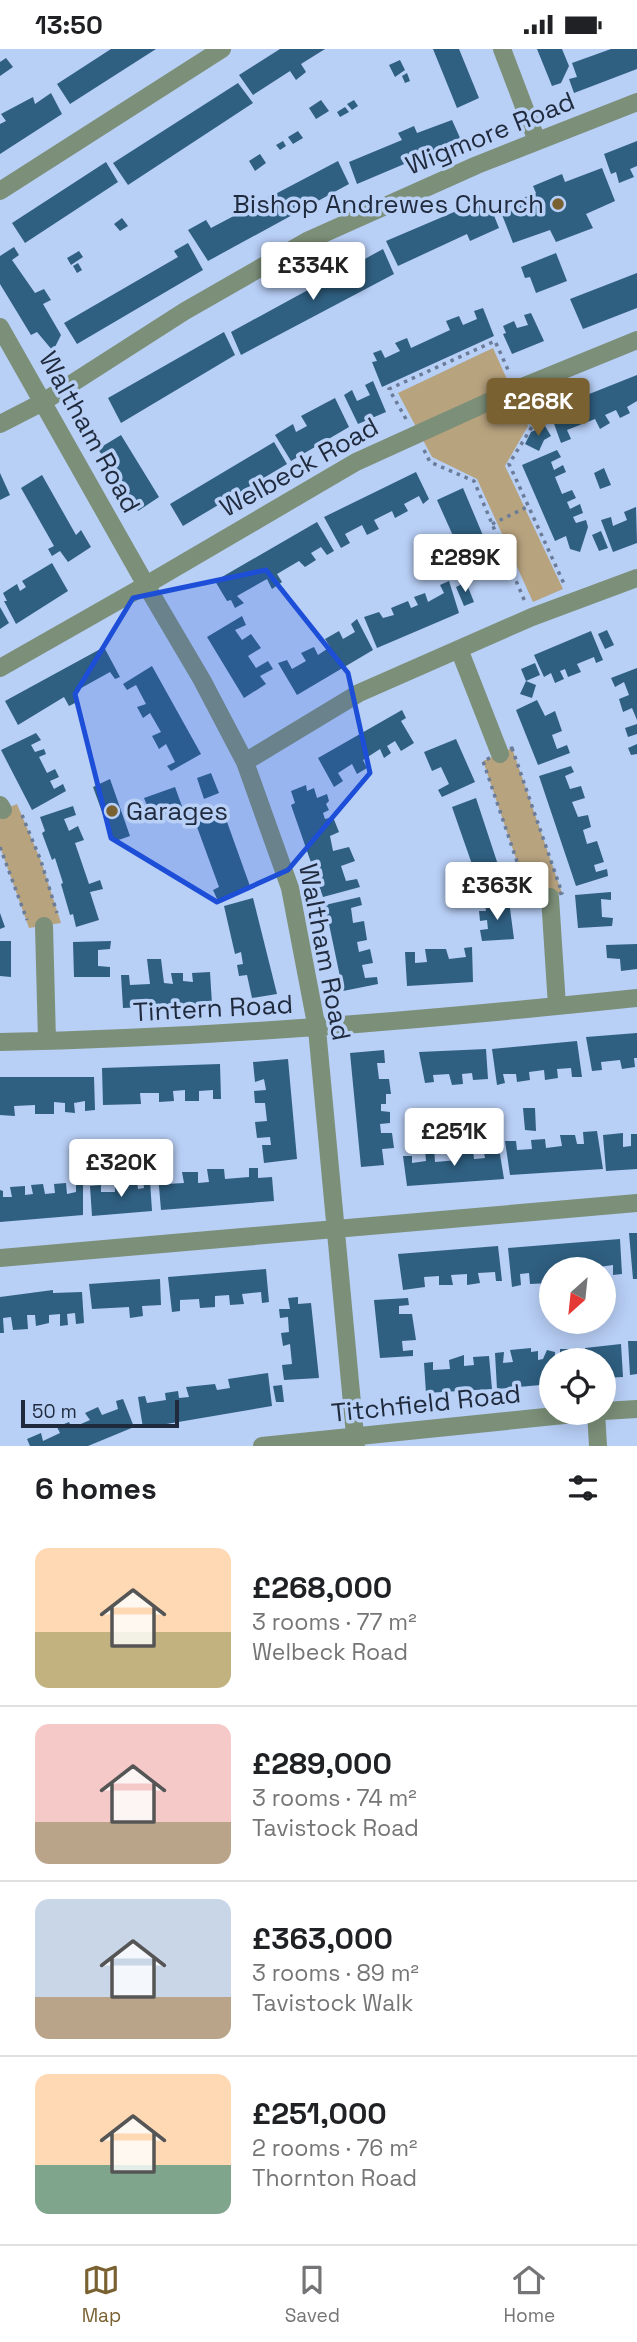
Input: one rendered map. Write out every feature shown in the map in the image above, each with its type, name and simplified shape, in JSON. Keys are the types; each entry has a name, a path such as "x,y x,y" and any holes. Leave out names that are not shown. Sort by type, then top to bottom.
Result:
{"street":[{"path":"0,191 222,49"},
{"path":"502,49 537,141"},
{"name":"Wigmore Road","path":"0,425 43,402 185,311 307,241 477,165 637,102"},
{"name":"Waltham Road","path":"0,327 202,680 245,762 290,888 317,1029 356,1442"},
{"name":"Welbeck Road","path":"0,668 146,586 356,462 414,433 637,340"},
{"path":"245,762 359,693 531,617 637,578"},
{"path":"459,649 500,754"},
{"path":"550,897 557,1006"},
{"path":"44,926 47,1041"},
{"name":"Tintern Road","path":"0,1042 317,1029 637,998"},
{"path":"0,1258 637,1203"},
{"path":"616,1410 637,1409"},
{"name":"Titchfield Road","path":"262,1446 356,1442 539,1419"},
{"path":"596,1425 598,1446"}],"path":[{"path":"531,617 474,481 430,462 389,389 495,341 533,425 509,464 572,601"},
{"path":"492,524 529,506"},
{"path":"512,748 562,893 531,903 483,761 500,754 512,748"},
{"path":"0,847 29,927 61,923 41,862 17,804 1,807"}],"highlighted area":[{"path":"266,570 348,673 370,773 288,870 217,902 111,838 75,694 133,598"}],"shaded area":[{"path":"493,348 528,426 505,466 563,589 533,602 477,479 432,457 398,393"},
{"path":"512,748 562,893 531,903 483,761"},
{"path":"17,804 41,861 61,923 29,928 0,847 0,811"}],"building":[{"path":"111,49 156,49 70,104 57,84"},
{"path":"280,49 325,49 301,64 306,72 296,80 290,71 253,95 239,75"},
{"path":"433,49 459,49 479,98 457,108"},
{"path":"537,49 562,49 569,66 561,83 552,86"},
{"path":"611,49 637,49 637,69 574,93 569,79 577,77 572,63"},
{"path":"6,58 13,67 0,76 0,62"},
{"path":"400,60 405,70 395,77 389,65"},
{"path":"407,73 410,81 405,83 402,76"},
{"path":"238,83 253,103 128,185 113,163"},
{"path":"51,93 62,114 0,154 0,124 6,121 1,114 33,97 35,104"},
{"path":"321,100 329,111 316,119 309,108"},
{"path":"354,100 358,106 352,110 347,104"},
{"path":"345,107 349,112 340,117 337,112"},
{"path":"452,120 461,140 357,184 349,162 402,140 398,133 414,126 417,133"},
{"path":"298,131 303,138 293,144 288,137"},
{"path":"283,141 286,146 280,150 276,145"},
{"path":"637,141 637,166 630,169 634,177 619,183 616,172 611,174 604,154"},
{"path":"260,154 266,163 255,171 249,161"},
{"path":"338,161 349,184 208,261 188,230 206,220 211,228"},
{"path":"106,162 118,182 25,243 12,223"},
{"name":"Bishop Andrewes Church","path":"602,168 615,201 586,214 593,228 556,242 550,230 513,243 499,207 536,193 533,186 562,174 565,182"},
{"path":"487,198 499,228 470,241 467,234 398,266 386,241"},
{"path":"122,218 128,226 120,231 114,224"},
{"path":"188,243 203,270 77,344 64,323 178,257 174,251"},
{"path":"14,247 19,255 12,260 35,293 44,289 51,300 43,304 61,335 53,351 37,332 31,335 0,284 0,256"},
{"path":"383,249 394,274 241,355 231,332"},
{"path":"79,251 83,257 71,265 67,258"},
{"path":"556,253 567,281 536,293 530,277 525,278 521,267"},
{"path":"78,263 82,270 77,273 73,266"},
{"path":"637,273 637,308 583,329 570,299"},
{"path":"483,308 494,336 382,387 372,362 377,361 373,353 381,350 385,358 400,351 395,343 407,338 411,348 450,330 446,321 459,316 463,325 477,319 474,311"},
{"path":"531,313 544,341 512,354 503,334 506,333 503,326 514,321 517,328 528,325 524,315"},
{"path":"224,332 235,355 121,423 108,398"},
{"path":"637,375 637,401 627,407 630,413 620,418 616,410 605,415 610,423 600,429 595,419 567,430 571,439 561,443 549,410"},
{"path":"373,381 386,412 358,424 344,395 352,390 357,401 370,395 365,385"},
{"path":"335,398 349,427 291,461 275,435 293,424 296,432 307,426 301,416"},
{"path":"545,426 551,436 544,440 539,451 525,444 531,432"},
{"path":"121,435 159,497 138,511 98,449"},
{"path":"274,442 287,464 183,526 170,504"},
{"path":"557,450 561,457 551,462 554,470 563,465 566,472 555,477 562,494 572,490 576,498 567,502 570,509 580,504 583,513 573,517 576,523 586,520 588,527 580,552 570,549 566,536 555,541 522,465"},
{"path":"604,468 611,485 600,489 594,473"},
{"path":"416,472 429,499 423,504 419,496 404,504 408,511 395,518 392,511 374,520 379,529 367,535 362,525 345,534 350,543 341,548 324,517"},
{"path":"0,473 10,495 0,500"},
{"path":"42,475 76,535 81,530 91,547 68,562 60,551 52,556 48,549 54,546 21,488"},
{"path":"463,488 495,564 471,576 437,500"},
{"path":"636,507 637,543 613,552 601,520 611,517 613,526 627,520 624,512"},
{"path":"317,522 334,551 327,555 321,547 311,553 316,560 305,567 299,561 277,574 282,582 272,589 267,579 237,596 244,603 235,608 231,600 227,601 215,581"},
{"path":"601,531 608,548 599,551 592,535"},
{"path":"52,563 68,591 16,624 4,601 7,601 3,593 17,584 20,591 26,587 22,581"},
{"path":"449,581 459,613 377,648 364,617 379,612 383,618 394,615 391,608 408,601 411,608 418,605 414,597 425,593 428,602 444,593 440,585"},
{"path":"466,582 474,602 464,606 456,587"},
{"path":"0,607 9,623 0,629"},
{"path":"242,616 246,625 235,630 242,640 251,634 261,648 248,656 256,668 268,661 273,669 260,676 266,684 244,698 207,637"},
{"path":"357,619 373,650 297,695 278,663 287,660 292,669 306,661 301,653 314,647 318,655 330,647 325,639 339,631 343,639 355,632 351,624"},
{"path":"607,630 614,645 605,649 598,634"},
{"path":"591,631 603,660 596,663 594,657 577,664 581,672 568,677 565,669 560,671 564,679 555,683 551,673 544,677 534,655"},
{"path":"104,647 120,677 115,679 110,672 74,692 79,701 69,706 64,697 18,725 5,701"},
{"path":"535,663 540,675 526,681 521,669"},
{"path":"152,666 201,754 171,771 167,766 175,762 166,744 159,749 152,736 161,732 150,713 143,718 137,707 146,704 136,685 127,690 123,684"},
{"path":"637,668 637,720 632,708 623,712 619,699 629,695 624,682 615,687 611,678"},
{"path":"526,681 536,685 532,698 520,694"},
{"path":"537,700 545,716 555,711 562,731 552,735 557,749 567,745 570,753 538,765 516,710"},
{"path":"402,710 406,718 401,721 414,743 401,751 395,741 387,746 391,753 384,758 380,749 363,760 367,768 357,774 352,764 338,773 343,781 334,787 318,758"},
{"path":"637,724 637,734 628,737 625,728"},
{"path":"36,733 41,740 31,745 35,752 44,749 46,754 39,757 47,773 55,769 59,777 50,781 54,789 63,784 66,791 32,810 1,750"},
{"path":"456,739 475,782 442,797 438,790 449,784 441,767 432,771 424,752"},
{"path":"637,744 637,754 631,755 628,748"},
{"path":"571,766 574,772 565,776 570,789 581,786 585,798 572,802 578,817 588,815 591,827 583,830 587,844 597,841 604,862 594,865 596,872 607,869 608,876 576,886 539,776"},
{"path":"211,773 219,793 204,799 197,778"},
{"name":"Garages","path":"110,779 130,836 113,842 93,787"},
{"path":"306,785 307,791 314,788 317,798 327,794 329,801 326,804 329,810 323,813 325,819 333,817 339,832 330,836 333,851 349,847 355,861 341,866 346,881 357,879 360,887 323,897 291,805 295,803 291,791"},
{"path":"175,787 183,809 153,820 144,798"},
{"path":"476,798 504,883 481,890 452,807"},
{"path":"221,805 251,889 218,901 213,890 219,887 193,816"},
{"path":"73,806 76,815 64,819 69,831 78,826 84,840 75,843 89,884 100,880 103,889 90,892 99,920 76,927 73,914 70,915 55,858 52,860 42,833 45,831 40,817"},
{"path":"611,892 611,900 601,899 602,917 613,918 612,926 578,928 575,895"},
{"path":"360,897 362,905 351,908 353,923 364,921 367,940 357,942 359,952 370,949 373,963 362,965 365,978 377,977 378,984 343,991 325,905"},
{"path":"253,898 277,994 252,998 247,975 239,976 237,965 243,964 241,952 235,954 224,906"},
{"path":"509,901 514,939 482,941 480,930 488,929 487,920 480,921 479,911 486,911 485,903"},
{"path":"0,913 5,927 0,929"},
{"path":"0,941 11,941 11,977 0,976"},
{"path":"111,941 110,949 98,950 98,966 110,967 110,977 74,977 73,942"},
{"path":"637,944 637,969 621,971 620,959 607,958 606,945"},
{"path":"472,947 473,982 407,986 405,952 415,952 415,963 427,962 425,949 446,949 449,959 466,957 464,948"},
{"path":"147,959 161,959 164,983 173,984 171,973 183,973 183,981 193,982 192,973 210,972 212,1004 123,1008 121,975 129,975 130,985 150,984"},
{"path":"637,1033 635,1067 622,1069 620,1060 601,1062 602,1070 592,1071 586,1037"},
{"path":"577,1041 582,1077 572,1077 571,1068 557,1069 558,1078 545,1080 544,1070 529,1072 530,1080 517,1082 516,1074 503,1074 505,1083 497,1085 492,1049"},
{"path":"486,1049 488,1079 473,1080 472,1073 462,1074 463,1084 452,1085 449,1074 433,1075 434,1082 425,1083 419,1052"},
{"path":"384,1050 385,1063 377,1063 379,1079 389,1079 391,1094 386,1094 386,1104 381,1104 381,1111 390,1112 390,1123 380,1124 381,1133 392,1133 394,1148 382,1149 384,1165 361,1167 350,1053"},
{"path":"288,1059 297,1159 264,1163 262,1145 271,1145 270,1137 257,1138 255,1122 267,1121 265,1103 255,1103 254,1091 266,1090 264,1079 255,1082 253,1062"},
{"path":"220,1064 221,1099 213,1099 213,1090 199,1091 199,1101 185,1101 185,1090 173,1091 174,1101 159,1102 159,1093 140,1093 141,1104 103,1105 102,1068"},
{"path":"0,1077 94,1077 95,1110 85,1111 85,1101 74,1103 75,1113 65,1112 65,1103 54,1102 54,1114 35,1114 35,1105 14,1106 15,1116 0,1115"},
{"path":"523,1108 535,1108 536,1131 525,1130"},
{"path":"597,1131 603,1169 510,1175 505,1141 516,1141 517,1150 532,1149 531,1140 545,1139 546,1148 562,1146 560,1135 575,1135 577,1144 584,1144 583,1132"},
{"path":"623,1133 623,1147 631,1146 631,1134 637,1134 637,1169 606,1171 603,1135"},
{"path":"434,1147 435,1162 458,1160 456,1149 473,1149 474,1159 485,1158 483,1148 499,1148 504,1179 407,1186 403,1156 412,1156 412,1163 426,1161 425,1149"},
{"path":"249,1168 258,1168 258,1178 272,1177 274,1201 161,1210 158,1175 166,1175 167,1184 184,1183 182,1172 198,1172 198,1183 209,1182 207,1169 224,1169 225,1179 249,1177"},
{"path":"143,1180 150,1181 152,1211 92,1216 90,1186 101,1185 101,1192 115,1192 115,1183 137,1182 138,1189 144,1188"},
{"path":"76,1182 83,1182 83,1215 0,1222 0,1190 3,1191 3,1197 12,1197 10,1187 25,1186 25,1195 33,1194 31,1185 43,1184 45,1194 55,1193 54,1184 66,1183 67,1194 76,1192"},
{"path":"629,1233 637,1233 637,1279 633,1279"},
{"path":"620,1239 622,1274 616,1275 616,1257 539,1257 539,1284 530,1284 529,1273 520,1274 521,1285 512,1287 508,1248"},
{"path":"498,1246 502,1281 496,1281 495,1272 478,1273 480,1283 467,1285 467,1274 451,1275 453,1285 439,1285 439,1276 424,1277 425,1287 403,1290 398,1254"},
{"path":"266,1269 269,1302 262,1303 261,1292 242,1294 244,1304 230,1305 229,1295 215,1296 215,1307 200,1308 199,1299 180,1300 180,1311 172,1312 168,1277"},
{"path":"160,1279 161,1305 142,1306 143,1316 130,1318 129,1307 92,1309 89,1284"},
{"path":"53,1290 53,1293 82,1292 84,1323 76,1324 75,1313 67,1314 68,1325 60,1326 60,1314 49,1315 49,1323 36,1326 35,1315 27,1315 28,1329 13,1330 11,1317 3,1318 4,1333 0,1333 0,1297"},
{"path":"298,1297 298,1304 311,1303 319,1378 284,1380 282,1365 292,1364 290,1344 283,1346 281,1333 289,1332 288,1317 280,1318 279,1309 290,1309 288,1298"},
{"path":"408,1298 409,1305 399,1306 399,1314 412,1314 416,1340 402,1341 403,1351 413,1350 413,1356 380,1358 374,1300"},
{"path":"628,1341 637,1341 637,1374 630,1375"},
{"path":"621,1344 623,1377 616,1377 616,1348 585,1348"},
{"path":"531,1348 531,1352 538,1351 539,1385 497,1389 495,1353 504,1352 503,1363 513,1362 510,1350"},
{"path":"464,1355 464,1366 474,1365 473,1357 489,1356 492,1389 426,1393 424,1363 433,1362 433,1370 450,1369 449,1360"},
{"path":"268,1373 272,1406 143,1428 138,1397 145,1396 147,1403 166,1400 165,1393 178,1391 179,1398 189,1397 186,1387 215,1384 217,1390 230,1388 228,1379"},
{"path":"282,1385 284,1402 276,1402 273,1386"},
{"path":"123,1399 134,1427 88,1446 30,1446 27,1439 41,1433 43,1441 60,1433 57,1427 69,1422 72,1428 90,1420 85,1413 98,1407 102,1415 118,1409 116,1401"}],"place":[{"name":"Bishop Andrewes Church","path":"558,204"},
{"name":"Garages","path":"112,811"}]}
